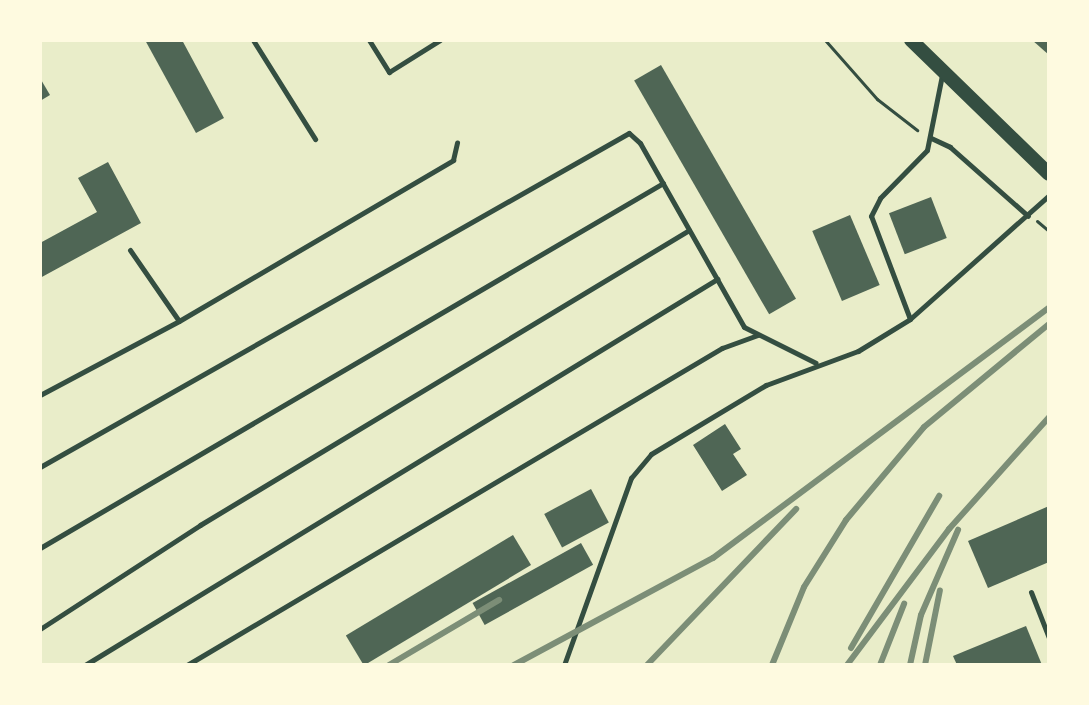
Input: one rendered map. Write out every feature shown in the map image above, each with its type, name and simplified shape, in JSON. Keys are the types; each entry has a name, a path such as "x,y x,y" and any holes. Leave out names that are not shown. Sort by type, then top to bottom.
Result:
{"main road":[{"path":"911,40 1049,174"}],"lane":[{"path":"253,40 315,139"},
{"path":"369,40 389,72 440,40"},
{"path":"910,319 871,216 880,198 920,160 931,138 942,70"},
{"path":"40,467 629,133 663,183 744,327 816,363"},
{"path":"931,138 950,147 1028,216"},
{"path":"40,395 179,321 453,160 457,142"},
{"path":"40,548 663,183"},
{"path":"564,665 631,478 651,454 680,434 816,363 858,351 910,319 1049,195"},
{"path":"40,629 200,525 689,230"},
{"path":"130,250 179,321"},
{"path":"85,665 717,279"},
{"path":"187,665 722,348 759,334"},
{"path":"1031,592 1049,638"}],"path":[{"path":"825,40 877,99 931,138"}],"building":[{"path":"145,40 182,40 224,118 196,133"},
{"path":"1032,40 1049,40 1049,55"},
{"path":"661,65 796,299 769,314 634,80"},
{"path":"40,78 50,95 40,101"},
{"path":"108,162 141,223 40,278 40,243 97,212 78,178"},
{"path":"931,197 947,238 905,254 889,213"},
{"path":"850,215 880,285 842,301 812,231"},
{"path":"725,424 741,449 733,454 747,475 722,491 693,445"},
{"path":"591,489 609,523 562,547 544,514"},
{"path":"1049,506 1049,562 988,588 968,541"},
{"path":"513,535 531,565 365,665 346,635"},
{"path":"581,543 593,565 485,625 473,603"},
{"path":"1026,626 1042,665 957,665 953,656"}],"railway":[{"path":"514,665 713,558 1049,308"},
{"path":"772,665 804,587 846,520 924,427 1049,324"},
{"path":"847,665 949,529 1049,417"},
{"path":"851,648 939,496"},
{"path":"647,665 796,509"},
{"path":"910,665 921,615 958,530"},
{"path":"925,665 940,590"},
{"path":"389,665 499,600"},
{"path":"880,665 904,604"}]}
